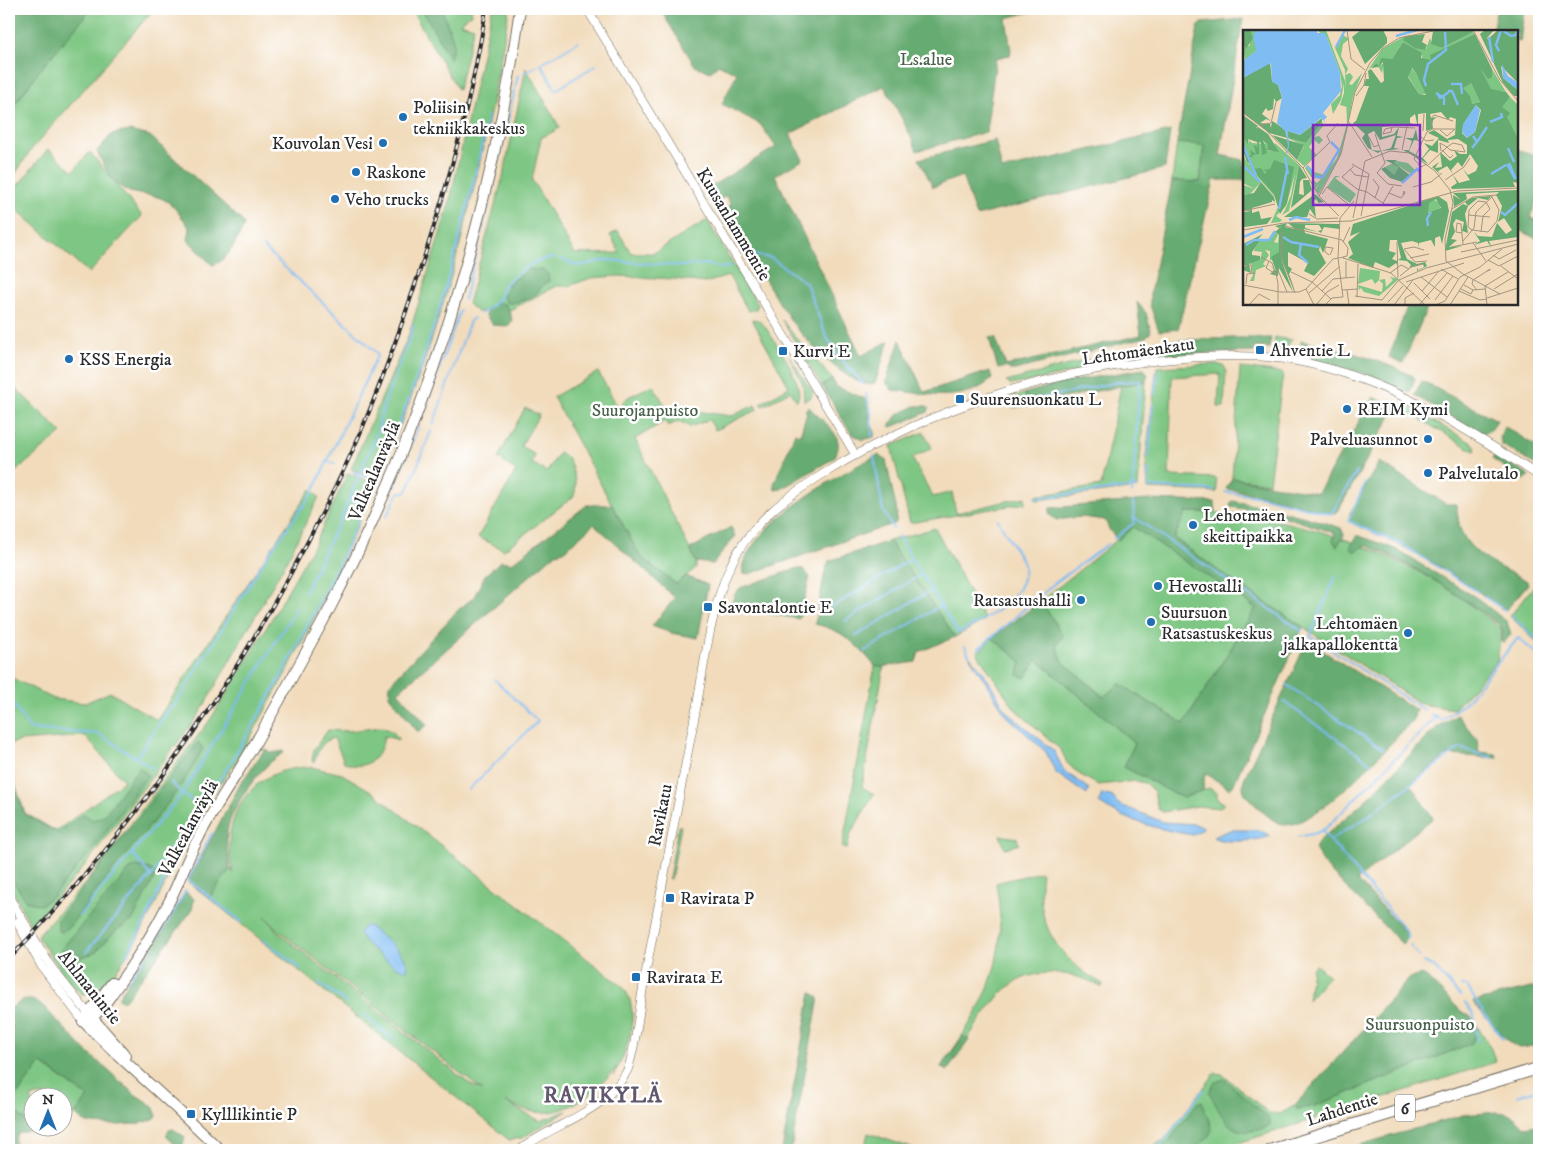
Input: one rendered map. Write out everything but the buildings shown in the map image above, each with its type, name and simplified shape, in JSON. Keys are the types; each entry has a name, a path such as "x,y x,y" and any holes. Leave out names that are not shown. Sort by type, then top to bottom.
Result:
{"highway":[{"name":"Lahdentie","path":"1271,1150 1539,1068"}],"main road":[{"name":"Valkealanväylä","path":"87,1017 140,948 165,909 200,835 283,694 330,608 361,545 412,423 454,300 481,204 506,93 520,9"},
{"name":"Ahlmanintie","path":"87,1017 109,1048 156,1089 220,1150"}],"street":[{"name":"Kuusanlammentie","path":"587,9 855,454"},
{"name":"Lehtomäenkatu","path":"753,530 770,511 788,497 855,454 932,418 991,396 1027,386 1145,362 1235,357 1296,361 1364,380 1430,410 1539,476"},
{"name":"Ravikatu","path":"520,1150 600,1102 618,1088 631,1061 644,979 707,652 725,578 735,556 753,530"},
{"name":"Ahlmanintie","path":"9,898 52,968 87,1017"},
{"name":"Ahlmanintie","path":"9,904 42,967 87,1017"}],"green space":[{"path":"9,9 91,9 39,71 9,113"},
{"path":"90,9 154,9 31,150 9,183 9,113 39,71"},
{"path":"411,9 472,9 471,14 460,23 474,27 458,90"},
{"path":"422,9 442,9 454,43 450,59"},
{"path":"492,9 509,9 499,69 474,189 442,308 423,366 377,479 351,469 408,337 449,205"},
{"name":"Ls.alue","path":"660,9 1042,9 1006,18 1011,51 1009,55 996,58 986,132 917,151 902,118 884,86 790,134 803,160 775,175 861,356 889,341 875,383 866,384 843,373 830,363 798,330 774,295 724,210 731,205 726,196 718,200 710,187 776,147 760,124 722,104 737,73 718,64 711,72 695,66"},
{"path":"1497,9 1524,9 1520,42 1518,41 1518,30 1492,30"},
{"path":"1243,19 1220,155 1243,160 1243,180 1214,180 1178,329 1159,331 1150,305 1150,294 1172,181 1200,182 1204,145 1177,143 1198,27 1202,23"},
{"path":"526,68 560,128 541,138 532,180 575,254 620,253 610,235 618,231 631,253 654,253 707,220 758,305 756,309 748,311 729,276 705,283 675,279 619,276 591,278 569,286 556,286 510,310 477,312 468,304 504,173"},
{"path":"129,131 150,136 243,222 244,226 235,243 227,255 218,263 212,265 188,240 190,229 168,202 156,196 127,191 111,176 97,151 112,134"},
{"path":"1170,131 1165,168 976,216 962,176 933,187 919,159 995,140 1002,170"},
{"path":"1177,143 1204,145 1200,182 1172,181"},
{"path":"48,149 73,171 90,152 142,216 89,273 16,209 9,219 9,196"},
{"path":"1518,149 1539,158 1539,195 1530,217 1539,222 1539,240 1518,230"},
{"path":"530,269 543,270 548,274 549,281 531,296 519,302 507,303 503,297 508,284"},
{"path":"1137,302 1146,313 1151,332 1146,337 1015,370 1010,370 1006,367 998,369 989,338 995,337 1006,366 1141,335"},
{"path":"497,303 505,304 511,315 512,321 508,326 493,325 486,316 486,309"},
{"path":"1408,305 1429,305 1403,363 1389,357"},
{"path":"752,319 758,320 764,325 788,363 797,384 799,394 797,401 790,391 763,406 761,403 789,387"},
{"path":"782,320 788,328 832,379 822,386"},
{"path":"1275,337 1291,340 1284,353 1273,352"},
{"path":"1271,338 1269,348 1255,347 1254,352 1160,355 1161,345 1166,341"},
{"path":"900,340 924,392 990,371 992,379 981,387 957,395 931,395 892,390 886,382"},
{"path":"1301,341 1372,359 1413,376 1415,379 1409,393 1370,375 1310,360 1302,355"},
{"path":"1153,345 1153,356 1011,385 1006,382 1079,362"},
{"path":"789,356 813,392 811,397 804,401 803,384"},
{"path":"1216,364 1224,366 1226,370 1224,407 1218,407 1220,374 1172,377 1169,476 1216,478 1217,492 1148,489 1146,457 1157,367"},
{"path":"1240,368 1283,373 1269,483 1232,478"},
{"path":"1144,369 1148,374 1146,381 1028,405 1025,393 1066,382"},
{"name":"Suurojanpuisto","path":"598,372 618,407 628,397 653,385 666,407 732,416 755,405 757,410 715,430 709,420 690,427 679,421 668,426 665,421 635,439 696,562 696,568 676,584 640,556 553,397"},
{"path":"832,379 837,387 868,400 870,421 875,432 874,437 862,440 851,433 822,386"},
{"path":"1146,381 1138,488 1037,500 1035,496 1101,486 1121,385"},
{"path":"1422,381 1497,420 1492,429 1485,433 1478,432 1414,395"},
{"path":"9,382 62,433 9,477"},
{"path":"1025,393 1028,405 1013,408 1013,398"},
{"path":"1373,397 1396,407 1335,513 1328,513 1272,497 1226,489 1232,478 1318,493"},
{"path":"915,406 927,406 929,408 928,412 892,427 889,426 897,415"},
{"path":"808,407 835,434 838,445 837,451 834,458 781,489 775,490 774,484 795,433 800,435 807,412 805,411"},
{"path":"1408,407 1474,444 1476,450 1474,451 1406,411"},
{"path":"525,408 539,415 521,446 535,455 532,463 547,472 559,453 568,458 574,477 575,491 574,496 504,550 478,537 516,471 498,458"},
{"path":"1504,426 1539,448 1539,462 1534,464 1502,445 1500,439"},
{"path":"924,432 932,448 912,458 933,497 952,492 956,513 1025,497 1026,503 910,523 891,446"},
{"path":"1495,454 1529,476 1524,480 1492,459"},
{"path":"878,455 886,460 897,512 896,523 749,574 743,573 747,556 759,538 776,520 820,488"},
{"path":"1379,462 1446,504 1456,504 1460,528 1475,551 1527,581 1528,584 1507,609 1502,609 1467,584 1430,562 1353,524 1349,519 1350,513"},
{"path":"348,473 376,484 303,641 240,756 200,809 166,883 133,946 115,972 98,989 82,994 69,982 37,936 88,880 210,720 253,651 314,545"},
{"path":"311,489 319,497 287,560 200,713 82,869 31,926 9,884 9,766 25,813 56,831 124,781 85,736 21,741 9,744 9,674 12,678 54,699 85,703 110,692 157,720"},
{"path":"1149,500 1215,502 1216,512 1186,512 1174,538 1228,578 1303,627 1233,786 1230,789 1205,773 1203,790 1183,798 1124,767 1135,743 1037,660 1025,678 1018,675 1021,661 992,638 1041,601 1063,636 1056,645 1063,662 1103,697 1120,684 1184,724 1256,608 1133,527 1118,540 1110,531 1105,520 1081,517 1056,520 1049,514 1050,508"},
{"path":"1232,501 1273,509 1341,528 1344,535 1337,546 1333,541 1335,533 1274,513 1230,507"},
{"path":"587,505 612,505 640,556 676,584 686,576 708,585 698,638 671,633 652,626 675,598 594,524 564,551 556,553 398,692 427,725 418,732 389,696 390,684 458,610 474,597 485,575 501,561 512,563"},
{"path":"1186,512 1221,513 1289,523 1323,532 1389,557 1450,590 1502,629 1497,661 1454,709 1421,704 1228,578 1174,538"},
{"path":"731,527 735,536 713,564 696,562 690,549"},
{"name":"Suursuon Ratsastuskeskus","path":"1133,527 1256,608 1184,724 1120,684 1104,697 1063,662 1056,645 1063,636 1041,601"},
{"path":"935,528 985,620 955,637 889,541"},
{"path":"1357,535 1395,549 1477,598 1507,622 1511,634 1503,644 1501,639 1503,632 1500,625 1452,591 1401,561 1365,545 1355,552 1350,548"},
{"path":"889,541 955,637 919,652 916,662 880,667 875,666 849,639 834,630 815,624 825,571 829,561"},
{"path":"798,568 803,569 810,577 799,619 730,607 736,592 740,588"},
{"path":"1539,586 1539,644 1510,616 1533,587"},
{"path":"992,638 1021,661 1018,675 1037,660 1135,743 1124,767 1183,798 1209,788 1217,793 1217,799 1224,803 1220,808 1197,806 1163,812 1158,809 1154,792 1145,783 1135,781 1098,785 1079,774 1067,763 1061,750 1015,709 977,653"},
{"path":"1307,641 1416,710 1413,720 1370,765 1330,801 1311,815 1294,824 1281,824 1267,815 1245,795 1243,788 1244,779"},
{"path":"875,666 884,666 862,787 874,794 850,835 847,849 842,848"},
{"path":"1457,715 1477,739 1479,752 1496,754 1498,758 1447,755 1410,784 1433,818 1357,880 1409,936 1402,944 1326,867 1315,849 1318,842 1369,797 1436,728"},
{"path":"382,727 393,732 399,740 384,736 383,744 376,756 365,764 359,766 344,762 334,738 323,744 318,751 314,763 312,761 314,749 328,730 349,731"},
{"path":"198,742 203,748 175,793 70,926 62,932 58,931 58,920"},
{"path":"265,749 272,753 283,751 284,753 258,775 236,807 227,832 230,869 209,898 188,882 241,783"},
{"path":"139,767 148,775 99,841 52,897 41,905 26,901 9,874 9,772 24,814 57,833 84,814 93,820 104,816"},
{"path":"311,767 342,774 371,791 622,986 628,996 631,1007 631,1031 628,1044 613,1076 617,1067 591,1093 570,1106 559,1110 547,1112 531,1111 505,1102 540,1121 567,1111 522,1138 509,1140 209,898 230,869 233,873 230,833 235,815 243,799 256,786 271,776 290,769","holes":["265,916 277,929 483,1091 471,1085 279,933"]},
{"path":"678,826 681,826 671,879 669,879"},
{"path":"1000,835 1017,838 1019,844 1005,849"},
{"path":"137,866 157,873 132,921 117,930 94,953 77,959 61,949 130,869"},
{"path":"1042,873 1042,908 1046,924 1053,939 1074,964 1103,984 1102,987 1080,978 1056,973 1033,975 1022,979 1011,985 993,1003 976,1025 947,1071 941,1067 970,1023 981,1002 996,960 999,937 999,911 996,883"},
{"path":"186,892 194,899 192,910 125,1000 119,1000 119,996 156,943"},
{"path":"1316,965 1329,976 1308,1000 1312,968"},
{"name":"Suursuonpuisto","path":"1421,975 1426,977 1462,1012 1470,1015 1478,1027 1472,1043 1315,1106 1297,1109 1294,1106 1410,978"},
{"path":"1539,986 1539,1044 1527,1047 1520,1048 1509,1042 1473,1002"},
{"path":"811,992 819,998 791,1150 782,1150"},
{"path":"23,1000 32,1000 42,1005 86,1051 136,1095 153,1106 157,1116 153,1120 125,1125 103,1125 84,1122 75,1114 88,1097 41,1063 22,1086 9,1106 9,1009"},
{"path":"1478,1027 1496,1062 1216,1150 1145,1150 1164,1140 1215,1073 1222,1074 1269,1113 1280,1114 1294,1106 1297,1109 1315,1106 1472,1043"},
{"path":"963,1036 969,1040 947,1071 941,1067"},
{"path":"40,1063 88,1097 72,1118 72,1086 23,1086"},
{"path":"1224,1079 1270,1119 1270,1125 1261,1129 1242,1131 1235,1129 1225,1120 1209,1092 1215,1082"},
{"path":"22,1088 22,1118 9,1106"},
{"path":"1202,1101 1212,1130 1202,1143 1190,1149 1159,1150 1169,1141 1197,1103"},
{"path":"9,1106 22,1118 22,1132 19,1133 15,1139 15,1150 9,1150"},
{"path":"1497,1112 1512,1116 1524,1127 1539,1125 1539,1150 1342,1150 1463,1115"},
{"path":"173,1129 185,1137 183,1145 185,1150 181,1150 166,1136 169,1130"},
{"path":"868,1133 917,1150 864,1150"}],"water":[{"path":"968,654 984,673 1007,712 1054,751 1064,771 1089,789 1087,795 1056,773 1046,752 1006,715"},
{"path":"1102,794 1113,797 1118,804 1163,822 1195,824 1204,828 1193,835 1132,820 1099,803"},
{"path":"1230,830 1259,830 1271,836 1241,841 1224,841 1213,837"},
{"path":"365,926 369,926 400,953 405,959 407,970 388,962 362,938 359,933"}],"waterway":[{"path":"524,73 578,42"},
{"path":"541,64 556,90 596,65"},
{"path":"498,165 518,75"},
{"path":"370,493 408,402 440,308 466,213 488,116"},
{"path":"464,300 497,170"},
{"path":"136,758 167,712 175,705 267,556 312,494 378,354 263,247"},
{"path":"755,255 771,258 806,283 826,336 837,354 864,385"},
{"path":"481,314 498,299 503,286 520,271 539,261 554,258"},
{"path":"561,259 578,266 606,260 680,266 707,264 722,268 731,266"},
{"path":"421,420 460,310"},
{"path":"433,425 470,321 474,318"},
{"path":"305,591 341,518 376,435 385,401 411,335 413,325"},
{"path":"1154,394 1158,373"},
{"path":"1038,399 1118,382 1140,381 1132,493"},
{"path":"866,394 871,413 872,436"},
{"path":"1148,457 1153,403"},
{"path":"393,489 419,425"},
{"path":"386,517 399,492 406,492 409,487 431,431"},
{"path":"874,456 883,511 893,528"},
{"path":"327,461 335,464"},
{"path":"1148,470 1149,487 1214,490"},
{"path":"353,472 367,477"},
{"path":"1225,492 1263,497 1331,514 1357,472"},
{"path":"1365,483 1348,521 1402,545 1478,592"},
{"path":"1035,498 1136,487"},
{"path":"86,952 151,876 186,829 199,805 225,772 281,677 345,551 367,501"},
{"path":"1114,539 1134,523 1133,502"},
{"path":"1135,518 1302,631"},
{"path":"898,536 958,633 980,622 1002,607 1012,598 1024,576 1024,564 998,520"},
{"path":"978,649 1055,583 1108,544"},
{"path":"832,607 911,559"},
{"path":"845,621 920,575"},
{"path":"1336,576 1310,636 1424,710"},
{"path":"856,636 930,591"},
{"path":"1483,596 1505,610"},
{"path":"865,651 940,606"},
{"path":"79,916 182,794 297,607"},
{"path":"1512,616 1539,642"},
{"path":"1431,715 1441,720 1464,704 1518,638 1539,656"},
{"path":"965,646 969,655"},
{"path":"468,790 538,721 495,680"},
{"path":"1287,685 1383,749"},
{"path":"9,698 30,729 99,734 152,768"},
{"path":"1284,702 1371,763"},
{"path":"1298,837 1316,833 1326,828 1435,718"},
{"path":"1322,831 1330,840 1364,819 1460,748 1493,758"},
{"path":"171,782 182,794 199,805"},
{"path":"187,881 212,833"},
{"path":"126,956 146,920 184,834"},
{"path":"1330,840 1406,931 1408,939"},
{"path":"132,853 151,876"},
{"path":"188,880 242,922"},
{"path":"127,982 168,922 186,890"},
{"path":"263,939 300,968"},
{"path":"1410,945 1419,957"},
{"path":"1424,962 1434,967 1460,996"},
{"path":"319,983 347,1003"},
{"path":"1461,986 1467,986 1480,1008 1503,1039"},
{"path":"1465,1003 1474,1015 1477,1041"},
{"path":"363,1014 394,1040"},
{"path":"1517,1096 1539,1089"},
{"path":"1150,1150 1161,1145 1203,1090"}],"railway":[{"path":"9,959 61,903 110,844 157,783 201,721 281,590 317,523 370,411 418,276 458,144 474,77 486,9"}],"place":[{"name":"Poliisin tekniikkakeskus","path":"403,117"},
{"name":"Kouvolan Vesi","path":"383,143"},
{"name":"Raskone","path":"356,172"},
{"name":"Veho trucks","path":"335,199"},
{"name":"Ahventie L","path":"1260,350"},
{"name":"Kurvi E","path":"783,351"},
{"name":"KSS Energia","path":"69,359"},
{"name":"Suurensuonkatu L","path":"960,399"},
{"name":"REIM Kymi","path":"1347,409"},
{"name":"Palveluasunnot","path":"1428,439"},
{"name":"Palvelutalo","path":"1428,473"},
{"name":"Lehotmäen skeittipaikka","path":"1193,525"},
{"name":"Hevostalli","path":"1158,586"},
{"name":"Ratsastushalli","path":"1081,600"},
{"name":"Savontalontie E","path":"708,607"},
{"name":"Suursuon Ratsastuskeskus","path":"1151,622"},
{"name":"Lehtomäen jalkapallokenttä","path":"1408,633"},
{"name":"Ravirata P","path":"670,898"},
{"name":"Ravirata E","path":"636,977"},
{"name":"Kylllikintie P","path":"191,1114"}],"district":[{"name":"RAVIKYLÄ","path":"603,1094"}]}
